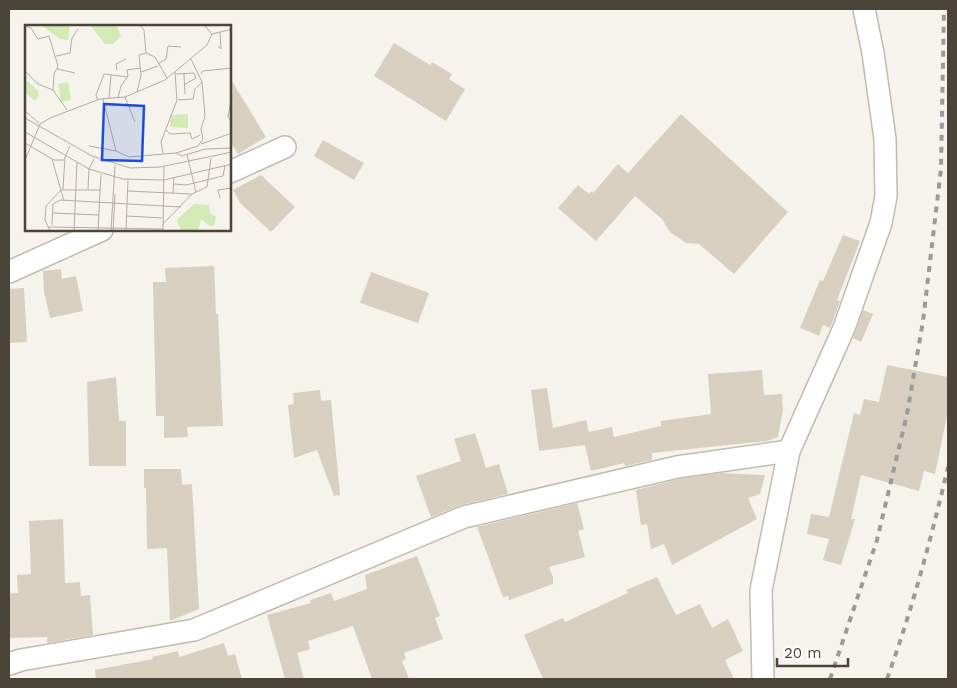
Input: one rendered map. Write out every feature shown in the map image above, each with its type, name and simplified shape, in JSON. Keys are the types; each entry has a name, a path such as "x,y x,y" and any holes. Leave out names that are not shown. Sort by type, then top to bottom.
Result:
{"street":[{"path":"763,679 761,590 789,451 844,328 881,223 886,196 885,139 873,53 864,9"},
{"path":"231,172 285,147"},
{"path":"9,272 100,231"},
{"path":"9,664 21,660 194,630 464,516 677,467 789,451"}],"building":[{"path":"394,43 430,65 432,62 452,74 449,79 465,89 446,121 374,76"},
{"path":"231,80 266,137 238,154 231,143"},
{"path":"681,114 788,212 734,274 699,244 686,243 670,232 662,219 635,196 596,241 558,208 578,185 589,194 592,191 593,193 618,164 628,173"},
{"path":"323,140 364,163 354,180 314,156"},
{"path":"261,175 295,207 271,232 240,203 233,190"},
{"path":"843,235 860,241 837,300 840,301 830,328 823,325 819,336 800,328 820,280 823,281"},
{"path":"214,266 223,426 187,427 188,437 164,438 164,416 156,416 153,282 166,282 165,268"},
{"path":"61,269 62,279 76,276 83,311 50,318 44,292 43,271"},
{"path":"371,272 429,293 418,323 360,303"},
{"path":"24,288 27,342 9,343 9,289"},
{"path":"863,310 873,314 861,342 853,338"},
{"path":"887,365 948,377 948,411 935,474 924,471 919,491 861,475 851,519 855,519 841,565 823,560 829,539 807,534 811,514 829,517 854,413 860,415 864,399 879,402"},
{"path":"762,370 764,395 782,394 783,410 778,437 767,441 652,453 652,460 625,466 624,463 591,471 585,445 539,451 531,390 547,388 553,428 586,420 589,432 612,427 614,437 661,426 661,421 711,414 708,374"},
{"path":"116,377 119,421 126,421 126,466 89,466 87,382"},
{"path":"320,390 321,401 331,400 340,495 334,496 317,450 294,458 288,405 294,404 293,393"},
{"path":"475,433 486,468 499,464 508,494 461,505 431,517 416,476 461,461 454,439"},
{"path":"144,469 181,469 182,485 192,484 199,609 170,621 167,548 147,549"},
{"path":"721,473 765,475 760,494 748,498 757,519 672,565 664,544 651,549 647,524 641,525 636,490 679,479"},
{"path":"577,503 584,529 578,531 585,557 549,567 553,577 553,584 509,600 508,596 503,597 477,527"},
{"path":"63,519 65,583 80,582 81,596 90,595 93,635 47,643 47,637 9,638 9,593 18,593 17,575 31,574 29,521"},
{"path":"417,556 440,616 435,618 443,639 404,653 406,659 402,661 409,679 372,679 353,626 308,641 310,649 297,653 304,679 285,679 267,615 311,603 310,600 331,593 334,601 367,589 365,575"},
{"path":"657,577 676,615 700,604 712,628 728,619 743,651 725,660 734,679 543,679 524,635 563,618 565,622 628,593 626,590"},
{"path":"224,643 228,656 235,654 242,679 96,679 95,670 153,659 152,657 178,651 179,657"}],"railway":[{"path":"830,679 877,540 907,414 923,321 941,169 944,9"},
{"path":"887,679 905,627 948,467"}]}
